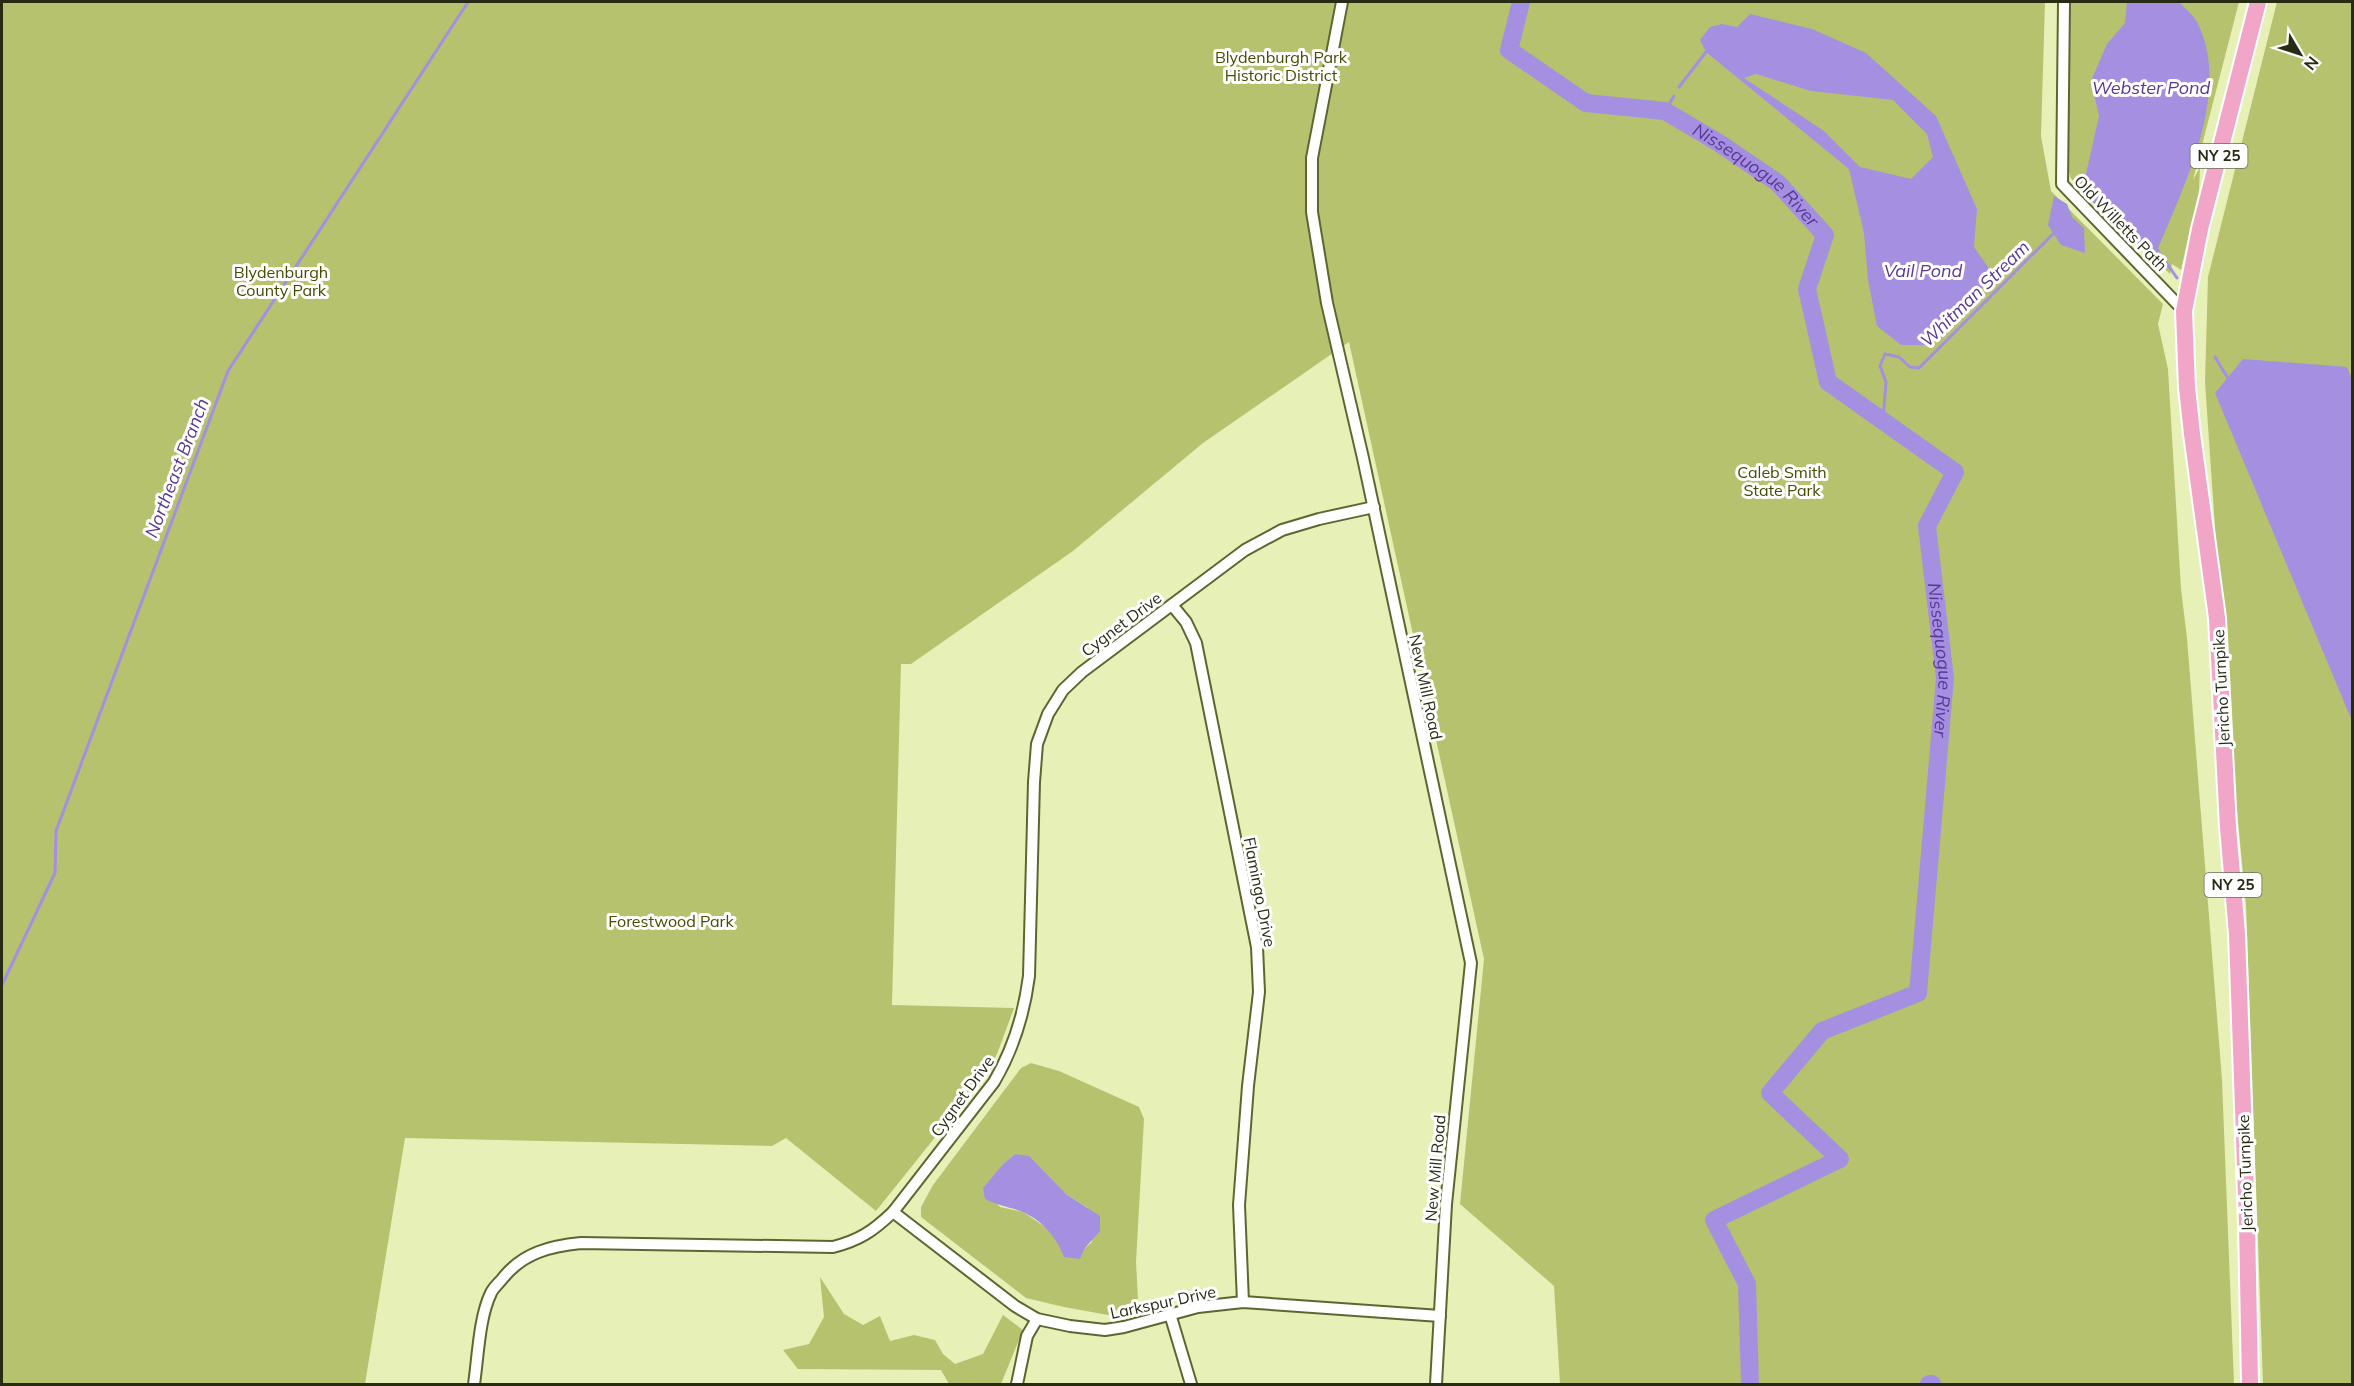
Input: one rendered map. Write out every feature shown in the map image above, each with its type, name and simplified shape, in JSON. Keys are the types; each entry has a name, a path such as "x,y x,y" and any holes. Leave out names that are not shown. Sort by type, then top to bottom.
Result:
{"main road":[{"name":"Jericho Turnpike","path":"2250,1384 2237,934 2228,828 2217,618 2189,411 2184,311 2200,229 2258,2"}],"street":[{"name":"New Mill Road","path":"1342,2 1312,158 1312,212 1327,303 1374,507 1471,963 1446,1204 1436,1384"},
{"name":"Old Willetts Path","path":"2064,2 2062,184 2184,311"},
{"name":"Cygnet Drive","path":"474,1384 483,1319 491,1293 510,1268 532,1253 556,1246 580,1243 833,1247 856,1241 876,1228 893,1212 994,1082 1008,1059 1017,1034 1025,1005 1029,976 1037,744 1048,714 1063,690 1082,672 1245,550 1282,530 1374,507"},
{"name":"Flamingo Drive","path":"1172,605 1186,622 1196,643 1257,947 1259,992 1248,1086 1239,1205 1243,1302"},
{"name":"Larkspur Drive","path":"893,1212 1015,1306 1037,1319 1070,1326 1105,1330 1124,1328 1198,1307 1243,1302 1440,1316"},
{"path":"1170,1314 1191,1384"},
{"path":"1017,1384 1027,1336 1037,1319"}],"green space":[{"path":"2,2 2045,2 2041,136 2051,191 2163,304 2158,324 2168,369 2181,589 2187,638 2222,1080 2234,1384 1560,1384 1554,1286 1460,1204 1484,959 1349,342 1203,443 1073,551 911,664 901,664 892,1005 1014,1008 997,1054 985,1075 876,1211 786,1138 772,1146 405,1138 365,1384 2,1384"},
{"name":"Webster Pond","path":"2067,2 2239,2 2193,180 2200,167 2199,191 2181,270 2172,264 2170,274 2083,189 2082,192 2070,177 2063,139"},
{"path":"2277,2 2352,2 2352,1384 2263,1384 2246,905 2237,811 2234,805 2205,382 2208,277"},
{"path":"1031,1063 1059,1071 1139,1107 1144,1119 1136,1262 1138,1299 1108,1315 1026,1298 921,1217 921,1207 933,1185 1021,1068","holes":["1015,1154 1066,1194 1088,1208 1092,1242 1085,1248 1080,1258 1060,1247 1051,1231 1023,1212 1000,1207 983,1189 1003,1164"]},
{"path":"820,1277 844,1314 863,1325 880,1316 890,1341 914,1335 935,1340 943,1354 955,1364 983,1354 1003,1315 1023,1330 1001,1384 949,1384 941,1370 798,1369 783,1350 809,1344 824,1317"}],"water":[{"name":"Webster Pond","path":"2127,2 2179,2 2197,22 2207,50 2210,80 2207,111 2189,173 2154,259 2082,192 2099,116 2091,81 2107,44 2125,23"},
{"name":"Vail Pond","path":"1750,14 1812,29 1866,53 1936,116 1977,209 1974,247 1990,270 1972,302 1955,321 1927,345 1901,345 1877,326 1868,280 1864,233 1849,169 1706,52 1700,40 1710,27 1722,24 1737,27","holes":["1756,74 1811,91 1893,100 1927,134 1933,157 1911,179 1860,167 1824,131 1744,78"]},
{"path":"2054,196 2067,204 2072,217 2084,228 2085,253 2061,245 2048,225"},
{"path":"2243,359 2347,367 2352,380 2352,721 2215,393"},
{"path":"1015,1154 1029,1156 1066,1194 1100,1216 1100,1231 1085,1248 1080,1259 1064,1257 1052,1235 1028,1214 985,1199 983,1188 1003,1164"}],"waterway":[{"name":"Northeast Branch","path":"2,985 55,873 56,831 228,371 468,2"},
{"name":"Nissequogue River","path":"1521,2 1509,50 1586,103 1665,111 1719,143 1778,183 1825,235 1807,289 1828,382 1955,472 1927,526 1945,678 1918,993 1822,1031 1770,1093 1840,1159 1714,1220 1747,1284 1750,1384"},
{"path":"1679,87 1706,52"},
{"path":"1665,111 1674,96"},
{"name":"Whitman Stream","path":"1883,419 1886,382 1880,366 1885,354 1899,357 1910,367 1919,368 2055,232"},
{"name":"Whitman Stream","path":"2156,248 2177,278"},
{"name":"Whitman Stream","path":"2215,357 2229,380"}],"park label":[{"name":"Blydenburgh Park Historic District","path":"1281,66"},
{"name":"Blydenburgh County Park","path":"281,281"},
{"name":"Caleb Smith State Park","path":"1782,481"},
{"name":"Forestwood Park","path":"671,921"}]}
